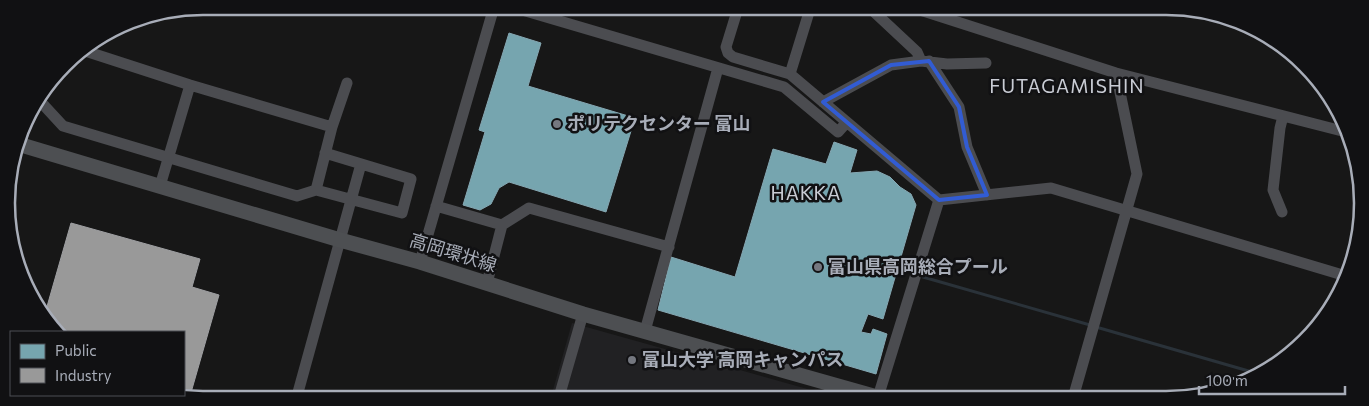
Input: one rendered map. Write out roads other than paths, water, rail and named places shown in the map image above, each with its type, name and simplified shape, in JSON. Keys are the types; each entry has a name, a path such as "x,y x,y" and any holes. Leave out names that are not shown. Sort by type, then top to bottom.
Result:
{"main road":[{"name":"高岡環状線","path":"24,146 420,262 583,314 856,391"}],"street":[{"path":"420,262 492,15"},
{"path":"539,15 784,87 838,132 848,122"},
{"path":"736,15 726,46 728,53 733,57 790,74 939,200 1051,188 1340,274"},
{"path":"790,74 808,15"},
{"path":"877,15 925,61 959,107 967,147 987,195"},
{"path":"935,15 1116,73 1340,130"},
{"path":"91,53 190,85 332,127"},
{"path":"823,102 891,65 925,61 948,64 986,63"},
{"path":"645,332 718,68"},
{"path":"1075,391 1137,174 1116,73"},
{"path":"316,190 332,127 347,83"},
{"path":"160,186 190,85"},
{"path":"43,104 63,126 297,196 316,190 402,214 411,179 325,153"},
{"path":"1282,212 1273,190 1283,116"},
{"path":"298,391 361,164"},
{"path":"880,391 939,200"},
{"path":"436,206 502,225"},
{"path":"487,284 502,225 529,208 668,247"},
{"path":"561,391 583,314"}],"waterway":[{"path":"923,277 1090,325"},
{"path":"1096,327 1250,371"}],"place":[{"name":"ポリテクセンター 富山","path":"557,124"},
{"name":"富山県高岡総合プール","path":"818,267"},
{"name":"富山大学 高岡キャンパス","path":"632,360"}],"district":[{"name":"FUTAGAMISHIN","path":"1067,86"},
{"name":"HAKKA","path":"806,193"}]}
